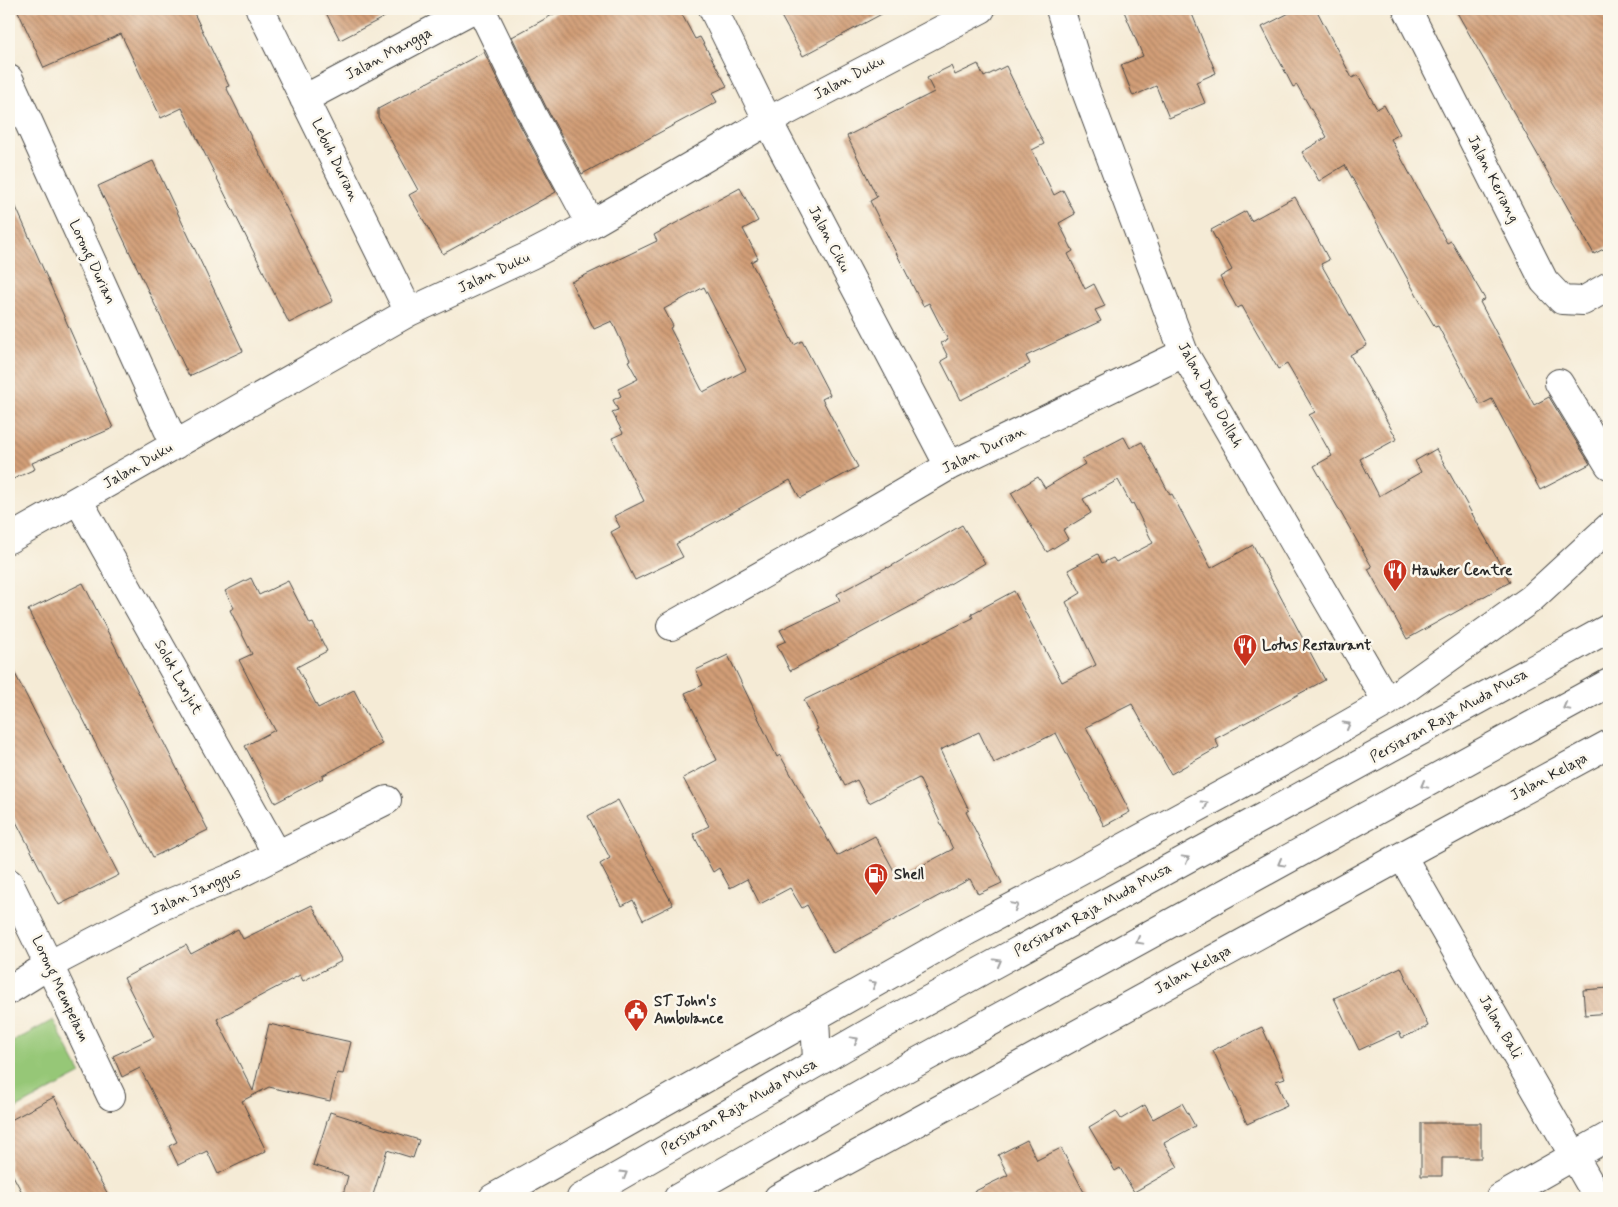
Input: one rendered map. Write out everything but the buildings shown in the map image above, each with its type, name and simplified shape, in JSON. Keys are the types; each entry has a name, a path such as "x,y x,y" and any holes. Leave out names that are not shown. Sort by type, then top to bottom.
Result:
{"main road":[{"name":"Lebuh Durian","path":"260,9 410,312"},
{"name":"Jalan Mangga","path":"304,99 473,9"},
{"path":"481,9 534,118 591,224"},
{"name":"Jalan Ciku","path":"713,9 768,121 949,466"},
{"name":"Jalan Duku","path":"9,539 410,312 531,255 591,224 768,121 981,9"},
{"name":"Jalan Dato Dollah","path":"1060,9 1084,86 1184,353 1388,702"},
{"name":"Jalan Keriang","path":"1407,9 1544,281 1562,300 1583,301 1609,286"},
{"name":"Lorong Durian","path":"9,80 175,445"},
{"name":"Jalan Durian","path":"671,626 949,466 1184,353"},
{"path":"1559,383 1609,465"},
{"name":"Solok Lanjut","path":"78,500 277,854"},
{"path":"493,1198 969,930 1282,762 1388,702 1531,598 1609,527"},
{"name":"Persiaran Raja Muda Musa","path":"581,1198 817,1062 1609,628"},
{"path":"678,1198 910,1066 1609,683"},
{"name":"Jalan Kelapa","path":"778,1198 1609,744"},
{"name":"Jalan Janggus","path":"9,990 49,965 160,907 232,877 387,800"},
{"name":"Jalan Bali","path":"1402,856 1598,1198"},
{"name":"Lorong Mempelam","path":"9,883 111,1096"},
{"path":"816,1017 817,1062"},
{"path":"1500,1198 1609,1136"}],"green space":[{"path":"53,1020 81,1074 9,1112 9,1044"}],"place":[{"name":"Hawker Centre","path":"1395,592"},
{"name":"Lotus Restaurant","path":"1245,667"},
{"name":"Shell","path":"876,896"},
{"name":"ST John's Ambulance","path":"636,1032"}]}
